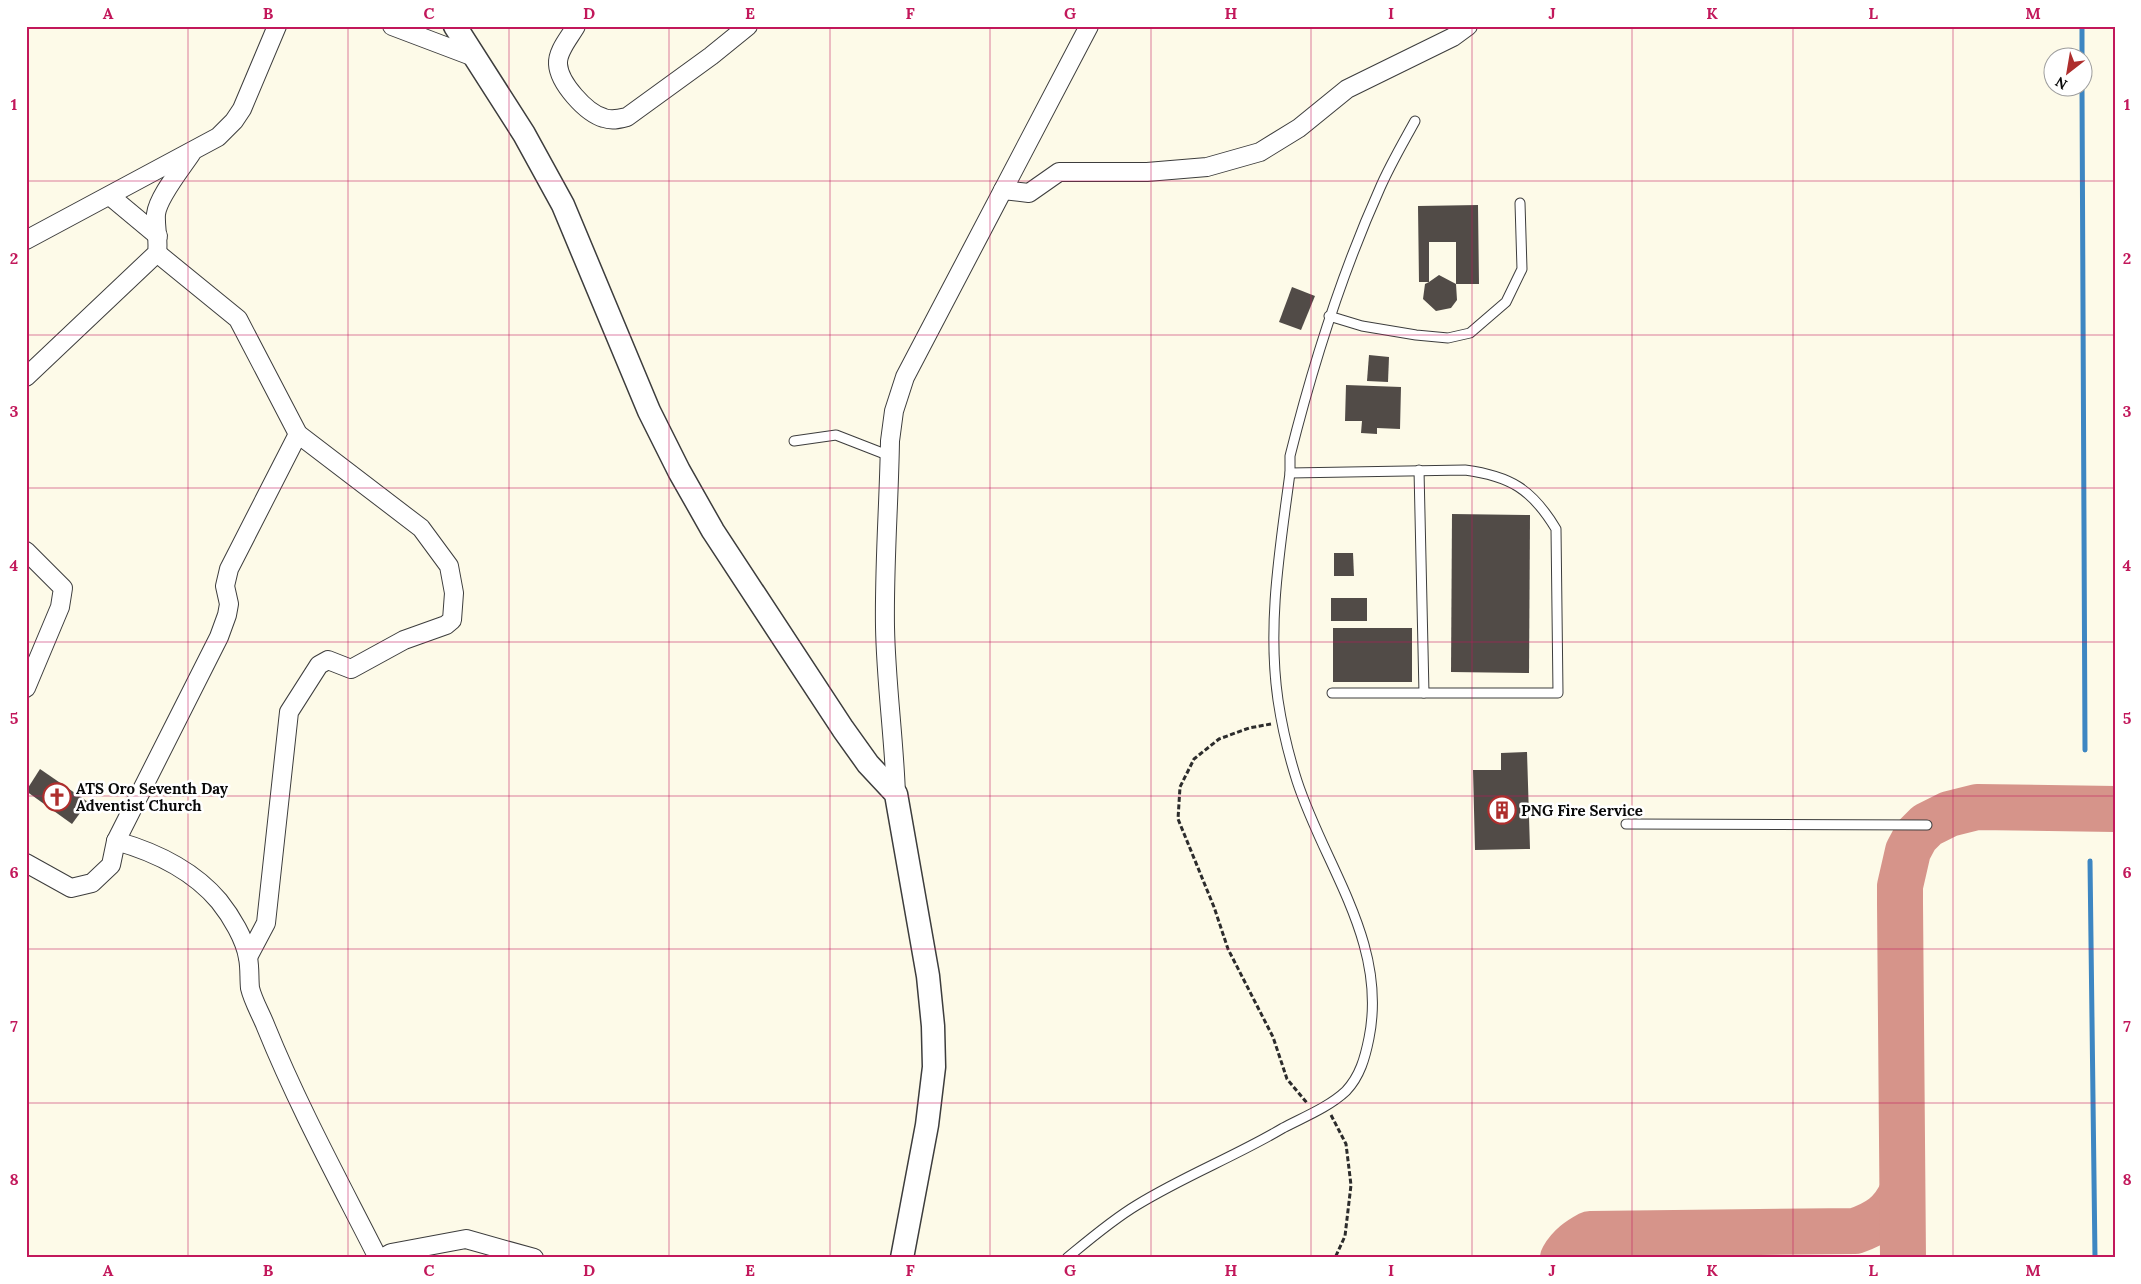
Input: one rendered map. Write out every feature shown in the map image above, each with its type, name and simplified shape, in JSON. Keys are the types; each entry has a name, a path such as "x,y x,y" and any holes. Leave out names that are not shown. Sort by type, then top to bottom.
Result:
{"street":[{"path":"26,240 218,137 234,121 242,109 277,26"},
{"path":"392,26 474,57"},
{"path":"455,26 524,134 563,205 649,411 688,488 713,531 843,730 868,764 896,794"},
{"path":"576,26 557,63 561,80 595,115 614,120 627,117 711,56 748,26"},
{"path":"902,1258 927,1125 934,1068 933,1026 928,976 896,794 895,747 887,687 885,626 890,456 894,411 904,377 1089,26"},
{"path":"1003,190 1029,193 1059,172 1147,172 1207,167 1260,152 1298,128 1347,89 1453,37 1468,26"},
{"path":"26,377 158,244 156,213 161,200 193,151"},
{"path":"110,196 238,319 298,434 421,528 449,566 454,593 452,620 446,626 404,640 351,669 328,660 319,665 289,712 266,923 248,957"},
{"path":"26,863 71,888 92,883 111,865 116,841 219,637 229,604 225,586 229,569 298,434"},
{"path":"26,551 63,588 60,607 26,688"},
{"path":"116,841 141,848 171,862 202,883 220,902 236,927 248,957 250,989 277,1053 299,1102 378,1258"},
{"path":"382,1258 391,1253 466,1239 534,1258"}],"lane":[{"path":"1067,1258 1101,1229 1138,1204 1261,1141 1326,1105 1345,1091 1356,1078 1364,1061 1373,1012 1370,962 1360,927 1297,781 1278,700 1273,643 1274,603 1290,473 1290,456 1329,316 1380,187 1415,121"},
{"path":"1329,316 1362,326 1448,338 1470,333 1506,302 1522,269 1520,203"},
{"path":"794,442 836,435 890,456"},
{"path":"1290,473 1419,470 1465,470 1486,473 1502,480 1516,483 1544,510 1556,530 1558,693 1332,693"},
{"path":"1419,470 1424,693"},
{"path":"1626,824 1928,825"}],"path":[{"path":"1283,722 1249,728 1219,739 1194,759 1180,787 1178,819 1214,907 1228,949 1273,1037 1287,1079 1314,1111"},
{"path":"1326,1105 1346,1144 1351,1184 1345,1236 1335,1258"}],"building":[{"path":"1478,205 1479,284 1456,284 1456,242 1429,242 1429,282 1419,282 1418,206"},
{"path":"1439,275 1456,284 1457,300 1451,308 1436,311 1423,299 1425,284"},
{"path":"1292,287 1315,296 1301,330 1279,322"},
{"path":"1369,355 1389,357 1388,382 1367,381"},
{"path":"1346,385 1401,387 1400,429 1377,428 1377,434 1361,433 1362,421 1345,421"},
{"path":"1452,514 1530,515 1529,673 1451,672"},
{"path":"1334,553 1353,553 1354,576 1334,576"},
{"path":"1331,598 1367,598 1367,621 1331,621"},
{"path":"1333,628 1412,628 1412,682 1333,682"},
{"name":"PNG Fire Service","path":"1527,752 1530,849 1475,850 1473,770 1501,770 1501,753"},
{"name":"ATS Oro Seventh Day Adventist Church","path":"40,769 88,802 72,824 26,791"}],"waterway":[{"path":"2082,26 2082,48"},
{"path":"2082,98 2085,750"},
{"path":"2090,861 2095,1258"}],"taxiway":[{"path":"1903,1258 1900,886 1908,851 1916,836 1927,825 1949,814 1977,807 2115,809"},
{"path":"1563,1258 1575,1244 1590,1234 1855,1231 1871,1225 1883,1217 1894,1206 1902,1192"}],"place":[{"name":"ATS Oro Seventh Day Adventist Church","path":"57,797"},
{"name":"PNG Fire Service","path":"1502,810"}]}
